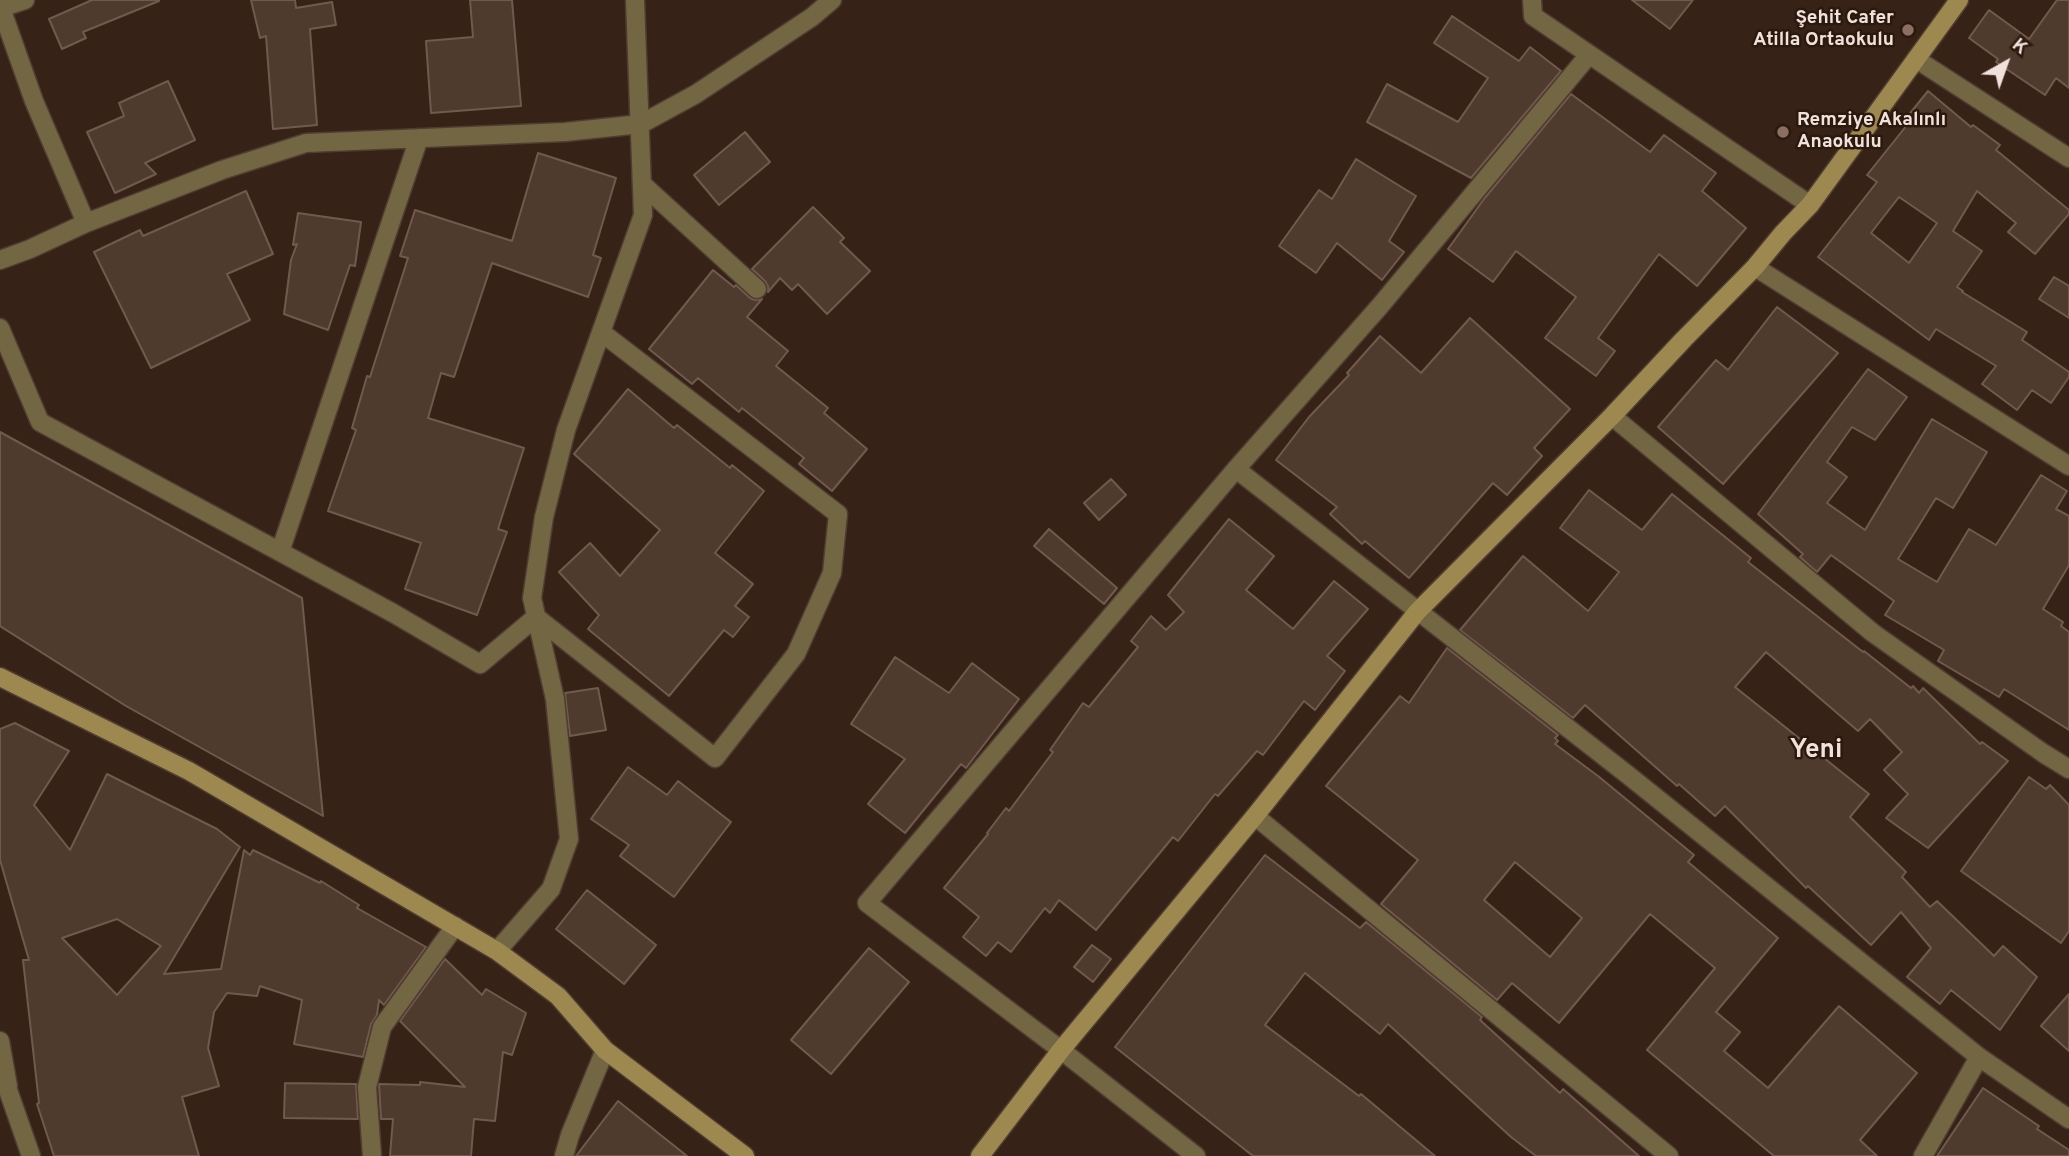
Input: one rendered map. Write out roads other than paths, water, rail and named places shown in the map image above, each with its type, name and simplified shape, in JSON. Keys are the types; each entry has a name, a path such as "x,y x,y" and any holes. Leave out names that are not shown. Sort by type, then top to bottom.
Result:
{"street":[{"path":"25,0 0,7 34,101 86,223"},
{"path":"497,951 551,889 569,839 555,699 532,598 544,517 566,430 643,215 635,0"},
{"path":"0,260 222,170 306,143 565,132 641,124 696,94 812,17 832,0"},
{"path":"1532,0 1533,16 1810,205"},
{"path":"980,1156 1061,1050 1255,816 1417,612 1612,416 1755,267 1810,205 1959,0"},
{"path":"1196,1156 867,904 1236,469 1380,306 1588,56"},
{"path":"1916,59 2069,158"},
{"path":"280,552 419,138"},
{"path":"642,184 757,289"},
{"path":"1755,267 2069,466"},
{"path":"0,328 40,422 393,612 480,664 536,617"},
{"path":"536,617 715,758 796,654 832,573 838,514 601,332"},
{"path":"1612,416 1873,633 2069,769"},
{"path":"1236,469 1628,775 1979,1057 2069,1119"},
{"path":"0,677 189,771 497,951 558,996 605,1050 745,1156"},
{"path":"1255,816 1670,1156"},
{"path":"372,1156 367,1087 382,1027 455,926"},
{"path":"0,1041 4,1083 31,1156"},
{"path":"564,1156 605,1050"},
{"path":"1923,1156 1979,1057"}],"place":[{"name":"Şehit Cafer Atilla Ortaokulu","path":"1908,30"},
{"name":"Remziye Akalınlı Anaokulu","path":"1783,132"}],"district":[{"name":"Yeni","path":"1816,752"}]}
